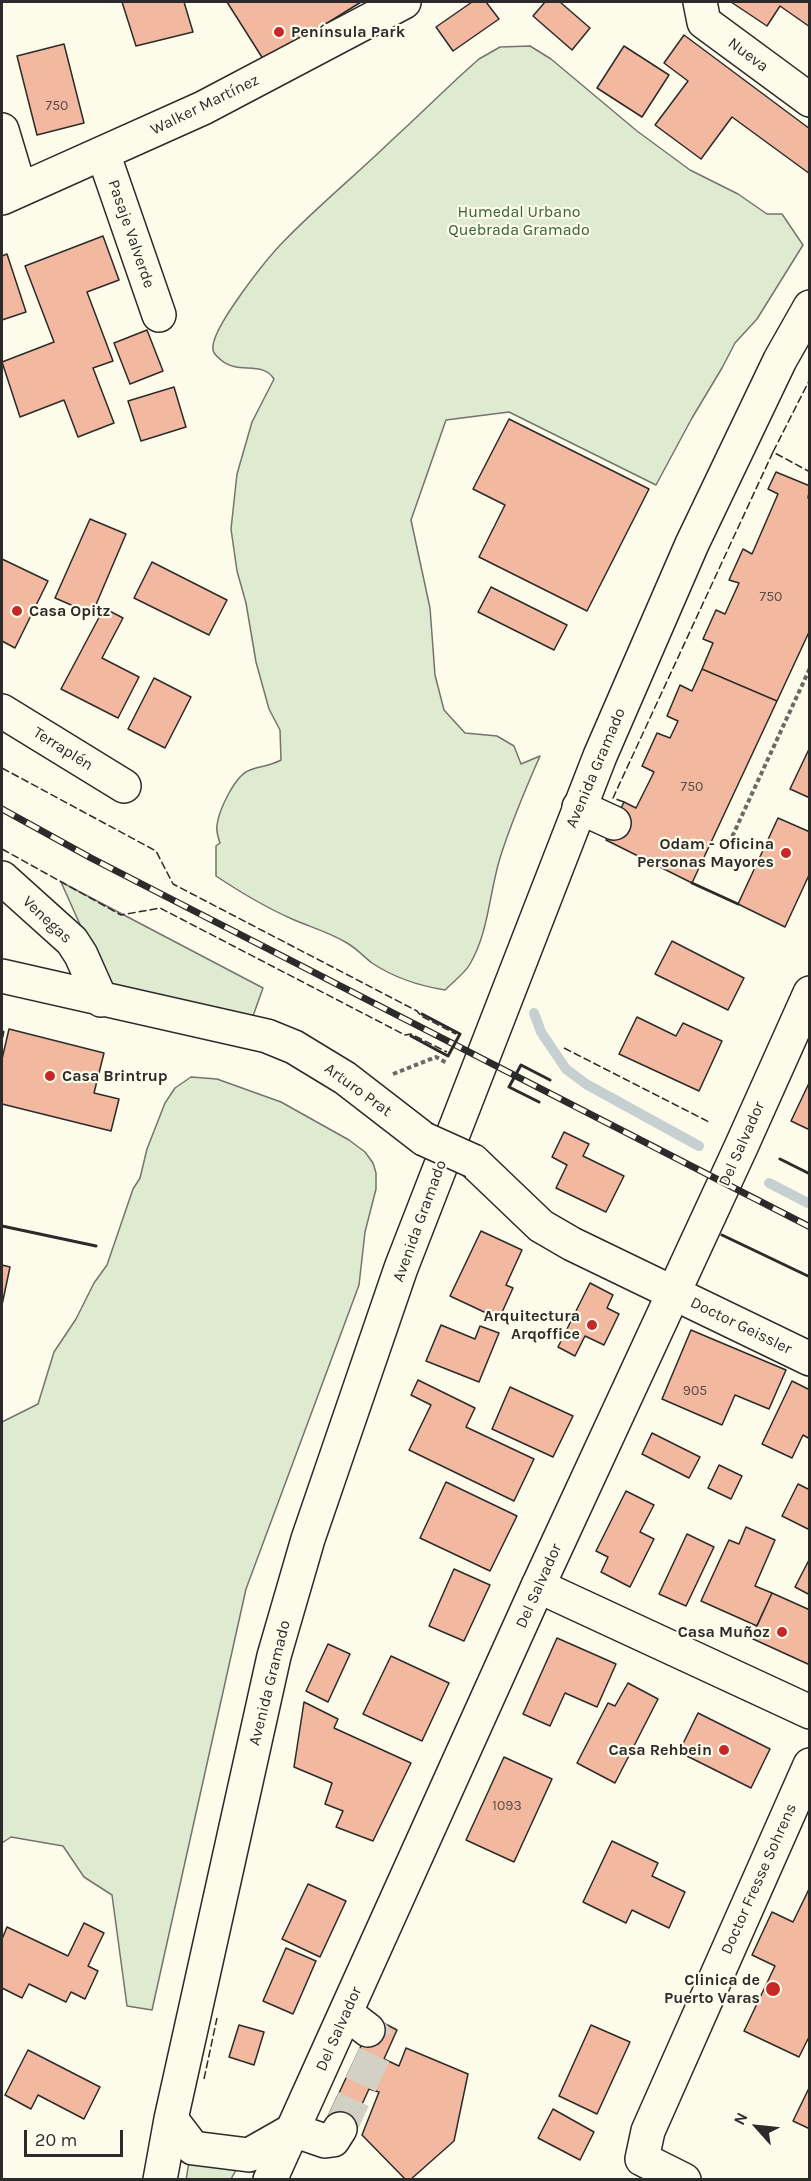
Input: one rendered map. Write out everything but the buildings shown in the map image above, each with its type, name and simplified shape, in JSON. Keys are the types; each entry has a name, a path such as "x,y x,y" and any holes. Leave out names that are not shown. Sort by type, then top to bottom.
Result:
{"main road":[{"name":"Walker Martínez","path":"11,194 203,108 404,2"},
{"name":"Nueva","path":"700,2 704,22 810,100"},
{"path":"2,130 11,194"},
{"name":"Pasaje Valverde","path":"103,153 159,315"},
{"name":"Avenida Gramado","path":"160,2180 171,2119 274,1656 308,1539 386,1313 474,1077 579,807 696,535 775,371 810,307"},
{"name":"Terraplén","path":"2,711 124,786"},
{"path":"579,807 614,823"},
{"name":"Venegas","path":"2,878 72,941 81,955 101,1000"},
{"name":"Arturo Prat","path":"2,976 267,1036 294,1047 345,1078 423,1139 473,1161 541,1226 572,1244 673,1293"},
{"name":"Del Salvador","path":"270,2180 293,2130 357,2022 538,1586 807,1004"},
{"name":"Doctor Geissler","path":"673,1293 810,1359"},
{"path":"538,1586 810,1712"},
{"name":"Doctor Fresse Sohrens","path":"684,2180 642,2159 648,2131 810,1765"},
{"path":"171,2119 193,2148 249,2156 293,2130 325,2141 333,2140 340,2129"}],"path":[{"path":"726,850 808,677 810,668"},
{"path":"391,1075 436,1057 474,1077"}],"green space":[{"name":"Humedal Urbano Quebrada Gramado","path":"530,46 551,59 637,131 690,170 738,194 767,214 782,214 803,245 757,319 735,343 656,485 509,412 446,420 411,520 430,608 435,675 444,710 465,733 497,736 514,746 521,764 540,756 518,807 500,858 481,939 470,964 445,990 389,973 340,939 272,909 216,876 216,846 220,843 217,825 233,786 244,773 281,760 280,730 269,709 256,662 246,603 237,571 231,529 237,474 252,422 274,379 263,370 228,364 216,356 213,350 214,340 230,311 277,248 298,227 479,59 500,47"},
{"path":"61,882 263,988 253,1016 107,985"},
{"path":"191,1077 217,1079 281,1102 349,1140 365,1152 373,1163 376,1173 376,1189 365,1232 359,1285 246,1589 152,2010 127,2006 112,1895 84,1877 63,1846 11,1837 2,1843 2,1422 38,1404 54,1352 107,1265 165,1103 175,1088"},
{"path":"189,2162 236,2170 231,2179 186,2180"}],"waterway":[{"path":"534,1013 541,1032 566,1069 586,1084 699,1146"},
{"path":"769,1183 810,1204"}],"tunnel":[{"path":"340,2129 376,2051 378,2043 375,2036 368,2030"}],"railway":[{"path":"2,809 91,858 810,1227"}],"fence":[{"path":"773,452 810,379"},
{"path":"624,802 613,798 773,452 810,472"},
{"path":"2,768 156,851 173,884 417,1011 421,1016 456,1034"},
{"path":"2,849 121,915 160,908 405,1035 411,1034 447,1052"},
{"path":"564,1048 709,1122"},
{"path":"204,2079 217,2018"}],"wall":[{"path":"692,883 738,904"},
{"path":"411,1036 448,1056 460,1034 422,1014"},
{"path":"2,1037 3,1032"},
{"path":"539,1102 509,1087 521,1065 550,1080"},
{"path":"780,1159 810,1174"},
{"path":"2,1226 96,1246"},
{"path":"722,1235 810,1277"}],"place":[{"name":"Península Park","path":"279,32"},
{"name":"Casa Opitz","path":"17,611"},
{"name":"Odam - Oficina Personas Mayores","path":"786,853"},
{"name":"Casa Brintrup","path":"50,1076"},
{"name":"Arquitectura Arqoffice","path":"592,1325"},
{"name":"Casa Muñoz","path":"782,1632"},
{"name":"Casa Rehbein","path":"724,1750"},
{"name":"Clinica de Puerto Varas","path":"773,1989"}]}
